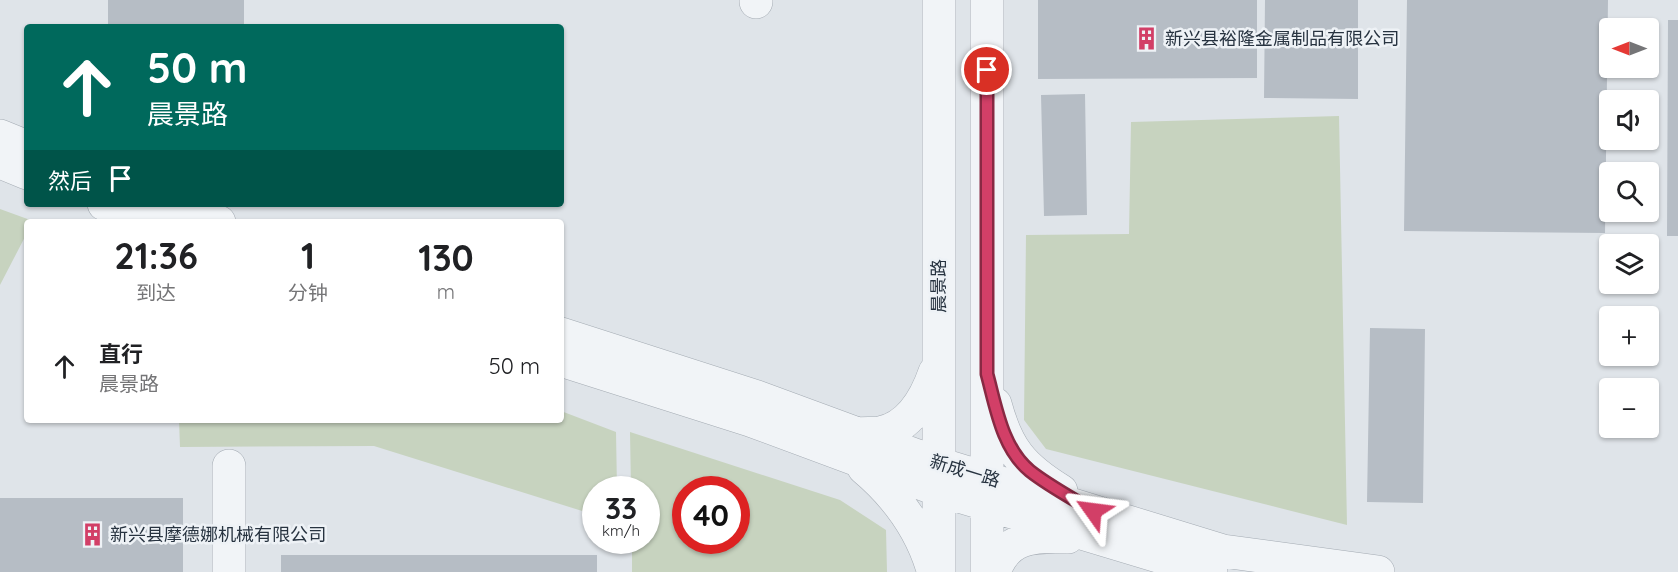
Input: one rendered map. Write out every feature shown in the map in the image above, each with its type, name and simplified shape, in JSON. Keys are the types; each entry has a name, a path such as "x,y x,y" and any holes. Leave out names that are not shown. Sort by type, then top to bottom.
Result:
{"street":[{"name":"晨景路","path":"939,0 939,572"},
{"path":"987,0 987,572"},
{"path":"0,136 24,146"},
{"path":"0,162 24,172"},
{"path":"112,207 142,219"},
{"path":"178,207 211,219"},
{"name":"新成一路","path":"564,335 757,397 855,446 939,477 1094,524 1211,572"},
{"path":"934,572 926,546 888,488 855,446 893,428 913,415 928,392 939,358"},
{"name":"新成一路","path":"564,361 750,420 855,446"},
{"path":"987,374 1000,423 1009,444 1028,469 1094,524"},
{"path":"229,466 229,572"},
{"path":"994,572 998,561 1010,546 1027,538 1094,524"},
{"name":"新成一路","path":"1094,524 1223,550 1378,572"}],"green space":[{"path":"1339,116 1347,525 1046,449 1024,420 1026,235 1129,234 1131,122"},
{"path":"0,209 28,219 24,219 24,239 0,285"},
{"path":"564,412 616,432 617,476 582,476 582,511 374,446 180,447 179,423 564,423"},
{"path":"630,432 840,500 886,530 887,572 632,572 632,554 660,554 660,476 631,476"}],"building":[{"path":"108,0 244,0 244,24 108,24"},
{"name":"新兴县裕隆金属制品有限公司","path":"1038,0 1257,0 1257,78 1038,79"},
{"path":"1265,0 1358,0 1358,99 1264,98"},
{"path":"1407,0 1608,0 1608,18 1599,18 1599,78 1607,78 1607,90 1599,90 1599,150 1606,150 1606,162 1599,162 1599,222 1605,222 1605,233 1404,231"},
{"path":"1668,20 1678,20 1678,236 1667,236"},
{"path":"1085,94 1087,215 1044,216 1041,95"},
{"path":"1370,328 1425,329 1423,503 1367,502"},
{"name":"新兴县摩德娜机械有限公司","path":"0,498 183,498 183,572 0,572"},
{"name":"新兴县摩德娜机械有限公司","path":"281,555 597,555 597,572 281,572"}],"place":[{"name":"新兴县裕隆金属制品有限公司","path":"1147,39"},
{"name":"新兴县摩德娜机械有限公司","path":"92,535"}],"route":[{"path":"987,70 987,374 1000,423 1009,444 1028,469 1093,511"}]}
